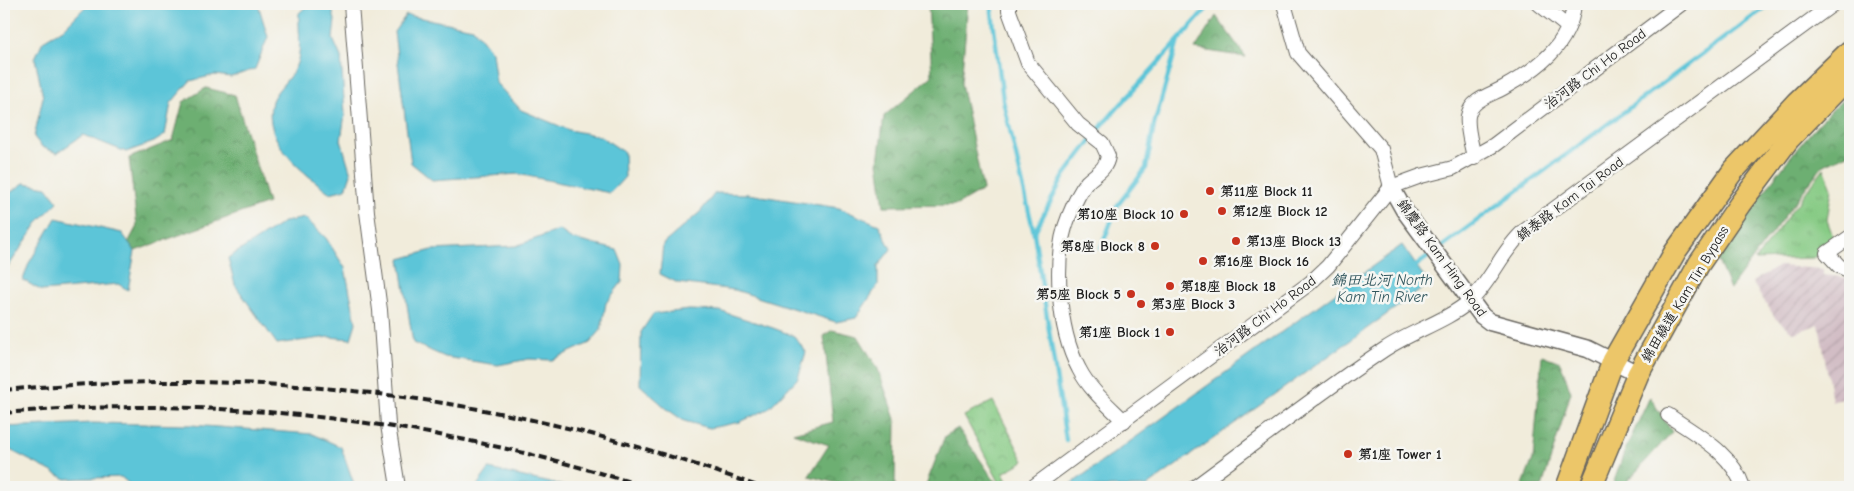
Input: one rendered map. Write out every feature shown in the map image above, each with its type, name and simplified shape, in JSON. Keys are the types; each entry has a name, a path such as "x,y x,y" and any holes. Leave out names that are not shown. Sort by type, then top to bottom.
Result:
{"main road":[{"name":"錦田繞道 Kam Tin Bypass","path":"1567,487 1613,361 1675,252 1733,171 1797,102 1850,51"},
{"name":"錦田繞道 Kam Tin Bypass","path":"1591,487 1638,374 1699,264 1740,204 1788,140 1850,76"}],"street":[{"path":"352,4 367,212 380,310 388,425 398,487"},
{"path":"1009,4 1009,11 1028,63 1078,124 1102,143 1108,156 1107,163 1087,183 1069,216 1059,255 1059,280 1068,340 1079,369 1096,392 1124,421"},
{"path":"1284,4 1298,53 1381,149 1392,187"},
{"path":"1539,4 1568,27"},
{"path":"1474,158 1468,127 1468,115 1472,106 1489,93 1501,90 1536,68 1560,46 1568,27 1574,4"},
{"name":"錦泰路 Kam Tai Road","path":"1195,487 1376,355 1412,333 1441,319 1470,300 1504,252 1523,232 1834,4"},
{"name":"治河路 Chi Ho Road","path":"1033,487 1320,274 1392,187 1421,176 1453,168 1474,158 1502,140 1672,6"},
{"name":"錦慶路 Kam Hing Road","path":"1392,187 1404,210 1482,316 1490,322 1588,349 1638,374"},
{"path":"1850,237 1828,253 1839,266 1850,271"},
{"path":"1668,415 1724,455 1739,475 1743,487"}],"shaded area":[{"path":"1779,266 1823,269 1823,275 1850,278 1850,398 1832,401 1819,324 1794,333 1776,319 1752,282"}],"green space":[{"path":"928,4 968,4 961,83 983,190 957,205 884,206 878,162 884,116 932,76"},
{"path":"1216,16 1246,57 1195,49"},
{"path":"206,88 235,95 268,203 121,256 137,226 129,158 173,140 183,102"},
{"path":"1850,93 1850,153 1822,166 1730,289 1718,261 1778,172 1812,131"},
{"path":"1824,168 1832,188 1827,220 1835,242 1813,258 1755,260"},
{"path":"832,330 858,336 878,369 896,422 895,486 851,487 809,476 829,445 793,433 833,422 824,336"},
{"path":"1542,355 1560,362 1571,392 1542,487 1522,487 1533,459"},
{"path":"1650,397 1672,432 1626,483 1625,487 1612,487 1625,450"},
{"path":"993,401 1024,461 1003,473 1010,487 1002,487 964,416"},
{"path":"958,428 999,487 925,487 945,436"}],"water":[{"path":"88,4 258,4 268,37 255,69 231,77 215,75 190,81 171,103 165,135 154,142 126,152 83,135 57,153 42,147 34,137 43,97 35,58 43,41 63,29"},
{"path":"309,4 331,6 335,20 333,39 341,57 345,114 341,140 351,174 346,189 330,193 308,176 278,143 270,116 274,96 292,73 297,63 300,45 299,13"},
{"path":"406,15 473,28 492,52 496,83 521,110 569,130 600,136 624,152 625,177 610,193 518,174 432,180 411,163 394,32"},
{"path":"24,183 47,187 58,202 39,221 4,273 4,197"},
{"path":"715,193 748,194 839,208 879,225 891,249 878,266 878,285 856,318 836,322 735,290 678,283 660,274 663,244 700,212"},
{"path":"56,218 122,233 135,251 128,290 118,284 42,291 23,280 29,263"},
{"path":"305,218 326,238 345,268 356,323 351,339 329,337 277,344 235,285 228,258 284,222"},
{"path":"559,230 572,239 617,250 623,265 622,282 606,303 601,330 590,343 552,360 529,359 498,365 445,357 413,343 400,259 432,250 516,246"},
{"name":"錦田北河 North Kam Tin River","path":"1402,245 1429,284 1146,487 1067,487"},
{"path":"689,310 720,311 794,336 806,352 798,378 768,409 740,422 710,428 684,421 640,385 641,332 653,314"},
{"path":"93,423 191,425 312,434 341,447 355,487 133,487 121,477 66,479 10,450 4,449 4,427"},
{"path":"489,469 568,487 476,487"}],"waterway":[{"path":"991,4 1003,100 1034,233 1066,440"},
{"path":"1034,233 1064,176 1104,123 1211,4"},
{"name":"錦田北河 North Kam Tin River","path":"1413,268 1770,4"},
{"path":"1101,248 1117,206 1146,168 1154,125 1178,41"}],"railway":[{"path":"4,390 102,384 198,382 294,386 388,395 481,410 574,430 667,455 760,487"},
{"path":"4,413 85,408 167,407 329,418 489,445 568,464 646,487"}],"place":[{"name":"第11座 Block 11","path":"1210,191"},
{"name":"第12座 Block 12","path":"1222,211"},
{"name":"第10座 Block 10","path":"1184,214"},
{"name":"第13座 Block 13","path":"1236,241"},
{"name":"第8座 Block 8","path":"1155,246"},
{"name":"第16座 Block 16","path":"1203,261"},
{"name":"第18座 Block 18","path":"1170,286"},
{"name":"第5座 Block 5","path":"1131,294"},
{"name":"第3座 Block 3","path":"1141,304"},
{"name":"第1座 Block 1","path":"1170,332"},
{"name":"第1座 Tower 1","path":"1348,454"}]}
